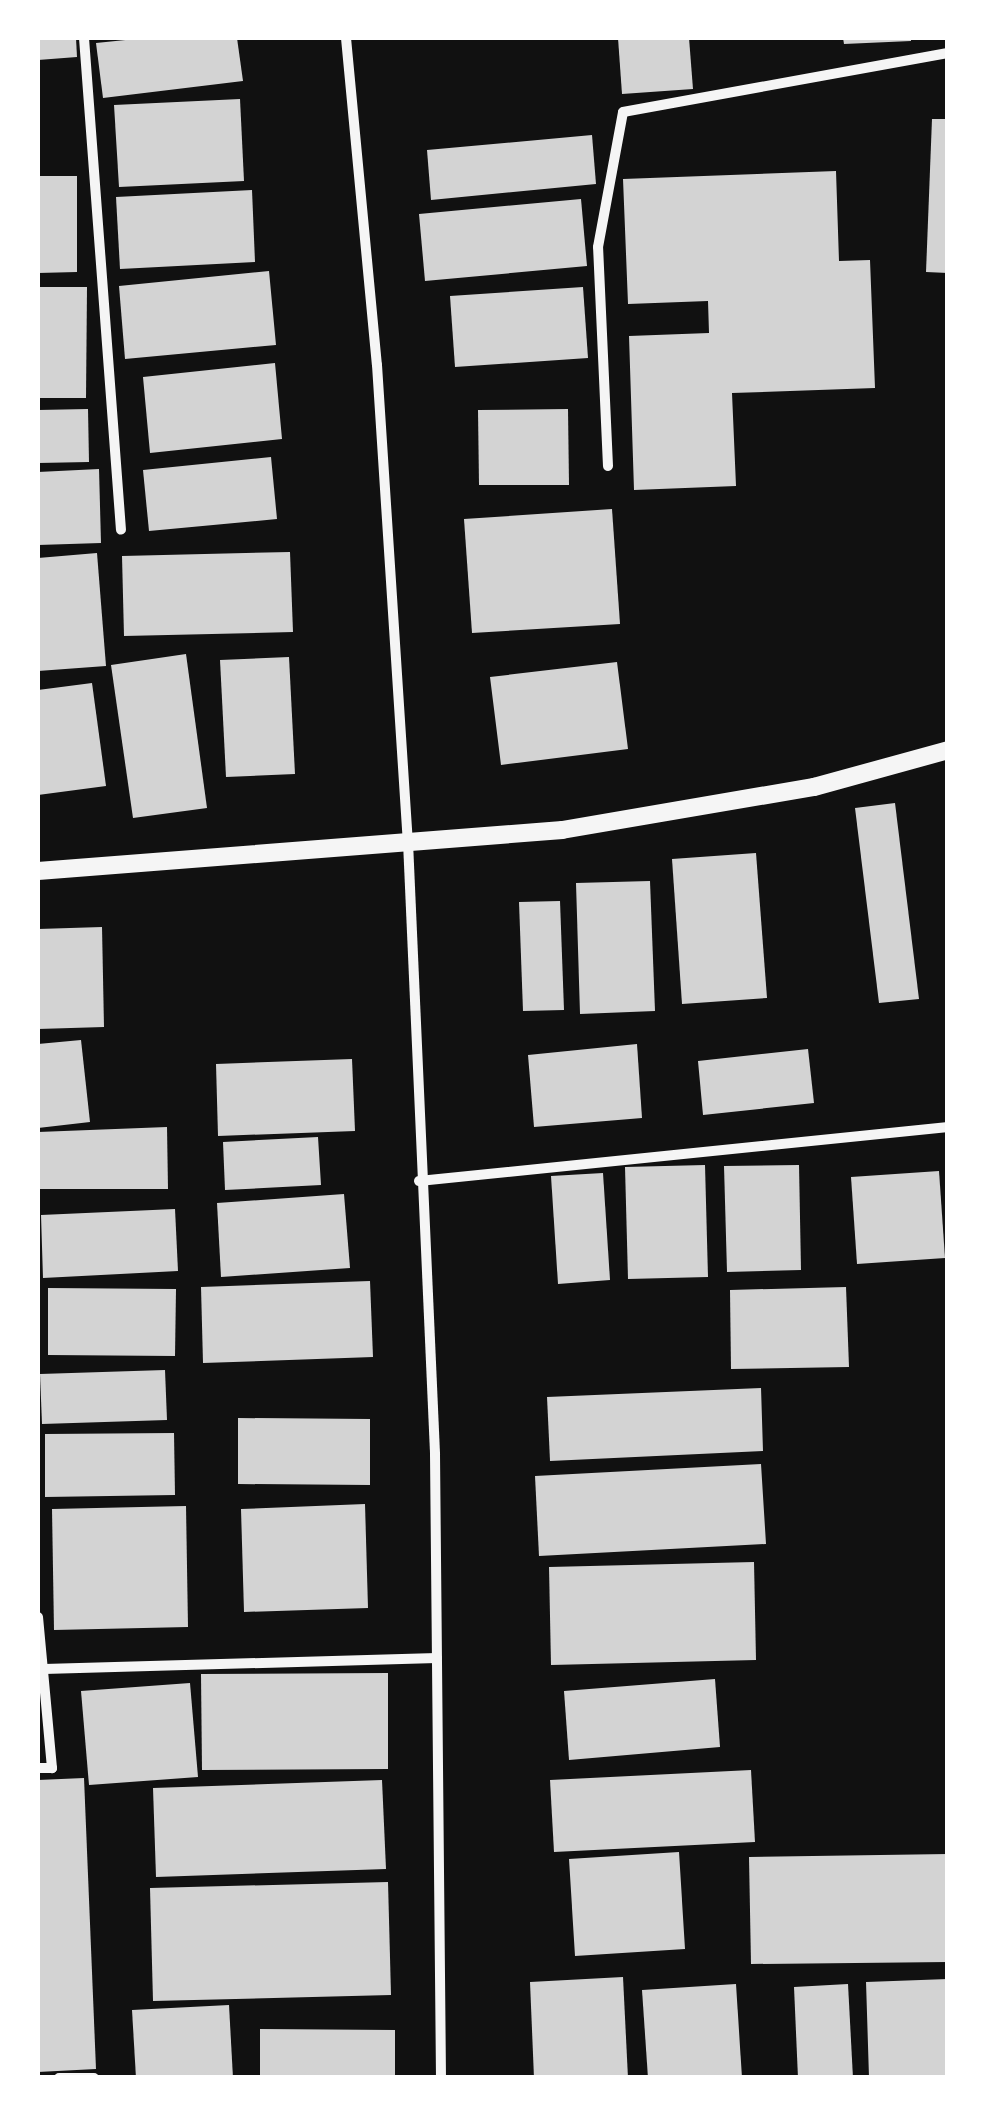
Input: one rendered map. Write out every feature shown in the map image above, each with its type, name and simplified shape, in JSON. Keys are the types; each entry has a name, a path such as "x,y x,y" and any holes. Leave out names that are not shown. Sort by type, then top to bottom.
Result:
{"street":[{"path":"84,38 121,530"},
{"path":"346,38 377,364 408,842 419,1181 435,1454 440,2078"},
{"path":"608,466 598,247 623,112 948,54"},
{"path":"38,871 408,842 680,813 814,786 948,750"},
{"path":"419,1181 948,1128"},
{"path":"38,1617 52,1768 38,1768"},
{"path":"44,1669 438,1658"},
{"path":"60,2078 94,2078"}],"building":[{"path":"38,38 76,38 77,57 38,60"},
{"path":"145,38 237,38 243,81 103,98 96,43"},
{"path":"618,38 689,38 693,89 622,94"},
{"path":"843,38 911,38 911,41 844,44"},
{"path":"240,99 244,181 119,187 114,105"},
{"path":"932,119 948,119 948,273 926,272"},
{"path":"592,135 596,184 431,200 427,150"},
{"path":"836,171 839,261 870,260 875,388 732,393 736,486 634,490 629,336 709,333 708,301 628,304 623,179"},
{"path":"38,176 77,176 77,272 38,273"},
{"path":"252,190 255,262 120,269 116,197"},
{"path":"581,199 587,266 425,281 419,214"},
{"path":"269,271 276,345 125,359 119,286"},
{"path":"38,287 87,287 86,398 38,398"},
{"path":"583,287 588,358 455,367 450,296"},
{"path":"275,363 282,439 150,453 143,377"},
{"path":"88,409 89,462 38,463 38,410"},
{"path":"568,409 569,485 479,485 478,410"},
{"path":"271,457 277,519 149,531 143,470"},
{"path":"99,469 101,543 38,545 38,472"},
{"path":"612,509 620,624 472,633 464,519"},
{"path":"290,552 293,632 124,636 122,556"},
{"path":"97,553 106,666 38,671 38,558"},
{"path":"186,654 207,808 133,818 111,665"},
{"path":"289,657 295,774 226,777 220,660"},
{"path":"617,662 628,749 501,765 490,677"},
{"path":"92,683 106,786 38,795 38,690"},
{"path":"895,803 919,999 879,1003 855,808"},
{"path":"756,853 767,998 682,1004 672,859"},
{"path":"650,881 655,1011 580,1014 576,883"},
{"path":"560,901 564,1010 523,1011 519,902"},
{"path":"102,927 104,1027 38,1029 38,929"},
{"path":"81,1040 90,1122 38,1128 38,1044"},
{"path":"637,1044 642,1118 534,1127 528,1055"},
{"path":"808,1049 814,1103 703,1115 698,1061"},
{"path":"352,1059 355,1131 218,1136 216,1064"},
{"path":"167,1127 168,1189 38,1189 38,1132"},
{"path":"318,1137 321,1185 225,1190 223,1142"},
{"path":"705,1165 708,1277 628,1279 625,1167"},
{"path":"799,1165 801,1270 727,1272 724,1166"},
{"path":"939,1171 945,1258 857,1264 851,1177"},
{"path":"603,1173 610,1280 558,1284 551,1176"},
{"path":"344,1194 350,1268 221,1277 217,1203"},
{"path":"175,1209 178,1271 43,1278 41,1215"},
{"path":"370,1281 373,1357 203,1363 201,1287"},
{"path":"846,1287 849,1367 731,1369 730,1290"},
{"path":"48,1288 176,1289 175,1356 48,1355"},
{"path":"165,1370 167,1420 42,1424 40,1374"},
{"path":"761,1388 763,1451 550,1461 547,1397"},
{"path":"238,1418 370,1419 370,1485 238,1484"},
{"path":"174,1433 175,1495 45,1497 45,1434"},
{"path":"761,1464 766,1544 539,1556 535,1476"},
{"path":"365,1504 368,1608 244,1612 241,1509"},
{"path":"186,1506 188,1627 54,1630 52,1509"},
{"path":"754,1562 756,1660 551,1665 549,1567"},
{"path":"388,1673 388,1769 202,1770 201,1674"},
{"path":"715,1679 720,1747 569,1760 564,1691"},
{"path":"190,1683 198,1777 89,1785 81,1691"},
{"path":"751,1770 755,1842 554,1852 550,1780"},
{"path":"84,1778 96,2069 38,2072 38,1780"},
{"path":"382,1780 386,1869 156,1877 153,1788"},
{"path":"679,1852 685,1949 575,1956 569,1859"},
{"path":"948,1854 948,1962 751,1964 749,1857"},
{"path":"388,1882 391,1995 153,2001 150,1888"},
{"path":"623,1977 628,2078 534,2078 530,1982"},
{"path":"948,1979 948,2078 869,2078 866,1982"},
{"path":"736,1984 742,2078 648,2078 642,1990"},
{"path":"848,1984 853,2078 798,2078 794,1987"},
{"path":"229,2005 233,2078 136,2078 132,2010"},
{"path":"260,2029 395,2030 395,2078 260,2078"}]}
